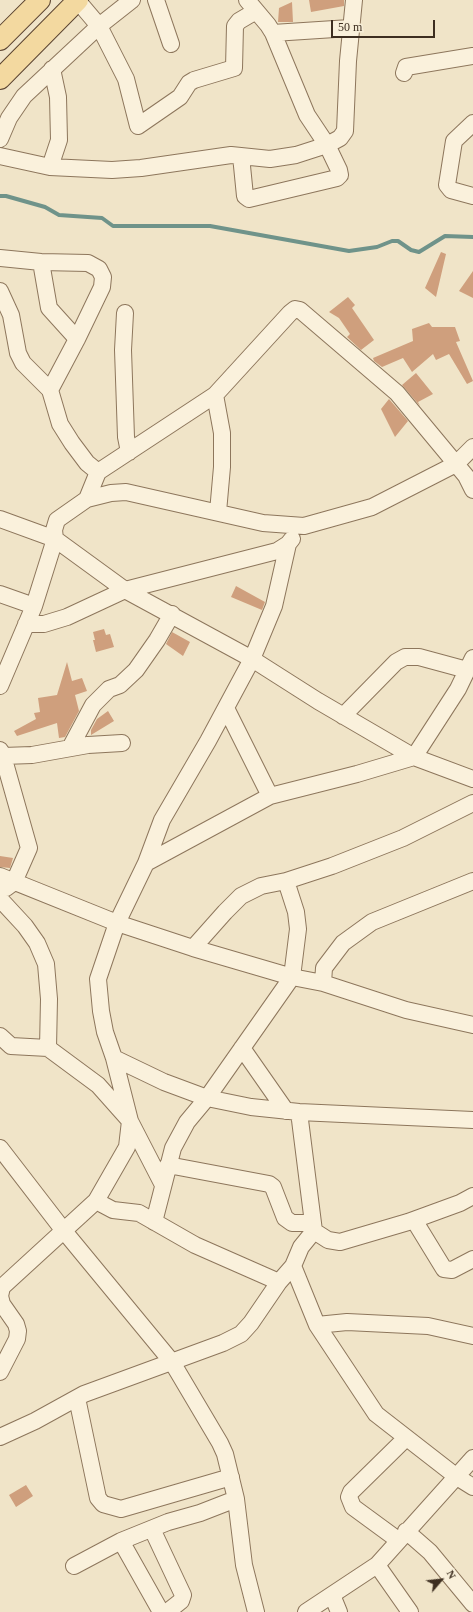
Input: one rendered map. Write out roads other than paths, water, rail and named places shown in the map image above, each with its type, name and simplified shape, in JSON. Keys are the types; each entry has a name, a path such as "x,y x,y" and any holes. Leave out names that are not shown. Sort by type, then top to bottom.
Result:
{"main road":[{"path":"0,40 40,0"},
{"path":"0,79 78,0"}],"street":[{"path":"78,0 99,26 126,79 138,126 180,97 189,83 194,80 234,68 235,26 252,6 273,33 307,115 327,145 340,175 337,178 249,199 245,196 241,156"},
{"path":"0,139 9,118 24,96 99,26 132,0"},
{"path":"156,0 171,44"},
{"path":"0,156 50,167 112,170 141,168 231,155 270,159 296,155 327,145 340,138 345,131 350,28 354,0"},
{"path":"273,33 350,28"},
{"path":"404,73 406,67 473,56"},
{"path":"50,167 59,140 58,97 52,69"},
{"path":"473,123 454,141 447,186 451,190 473,196"},
{"path":"0,258 41,262 88,263 99,269 103,277 102,288 50,390"},
{"path":"41,262 49,308 77,339"},
{"path":"0,292 13,321 20,358 30,371 50,390 60,424 72,443 87,462 98,472"},
{"path":"87,499 98,472 215,395 295,309 300,310 397,393 471,480"},
{"path":"125,313 123,350 126,437 129,452"},
{"path":"215,395 222,440 222,467 218,512"},
{"path":"0,686 34,606 55,539 54,530 57,520 87,499 111,493 126,492 263,523 304,526 372,507 456,464 473,447"},
{"path":"0,519 55,539 125,590 172,614 252,659 343,716 414,757 473,779"},
{"path":"26,624 44,624 67,617 125,590 277,551 288,544 304,526"},
{"path":"163,1185 130,1121 114,1058 105,1032 98,979 117,923 146,863 162,820 226,708 252,659 274,606 288,544"},
{"path":"0,594 34,606"},
{"path":"70,748 93,705 109,689 120,686 136,670 157,640 172,614"},
{"path":"146,863 270,796 357,774 414,757 458,689 470,664 420,657 405,657 396,662 343,716"},
{"path":"226,708 270,796"},
{"path":"0,892 7,879 29,848 2,753 32,755 70,748 122,743"},
{"path":"193,948 241,896 261,886 286,881 332,866 402,838 473,803"},
{"path":"7,879 117,923 193,948 292,977 323,983 406,1010 473,1025"},
{"path":"154,1222 173,1148 187,1122 207,1098 292,977 298,929 296,912 286,881"},
{"path":"323,983 324,968 343,943 372,922 473,881"},
{"path":"0,899 25,926 37,943 46,964 49,999 48,1048"},
{"path":"0,1036 11,1046 48,1048 98,1086 130,1121 127,1147 96,1202 2,1287 0,1296 2,1304 16,1324 18,1331 17,1339 0,1372"},
{"path":"0,1437 35,1421 77,1398 223,1343 241,1334 251,1323 279,1282 293,1266 301,1247 313,1227 292,1111 242,1048"},
{"path":"114,1058 164,1082 207,1098 251,1107 292,1111 473,1120"},
{"path":"0,1148 64,1231 172,1362 220,1443 225,1454 236,1499 244,1565 256,1612"},
{"path":"168,1165 269,1184 273,1187 285,1218 292,1223 313,1227 328,1240 340,1242 414,1220 473,1196"},
{"path":"96,1202 114,1210 139,1213 196,1245 279,1282"},
{"path":"414,1220 444,1269 452,1270 473,1259"},
{"path":"293,1266 317,1325 376,1414 457,1477 473,1487"},
{"path":"317,1325 347,1322 428,1326 473,1336"},
{"path":"77,1398 98,1498 103,1504 121,1509 231,1477"},
{"path":"406,1438 351,1492 349,1497 353,1507 430,1552 473,1604"},
{"path":"306,1612 377,1565 473,1458"},
{"path":"74,1566 121,1541 236,1499"},
{"path":"152,1529 183,1595 175,1607 167,1612"},
{"path":"121,1541 161,1612"},
{"path":"377,1565 410,1612"},
{"path":"332,1595 339,1612"}],"waterway":[{"path":"0,196 6,196 45,207 59,215 102,218 113,226 210,226 349,251 377,247 392,241 398,241 411,250 419,252 445,236 473,237"}]}
